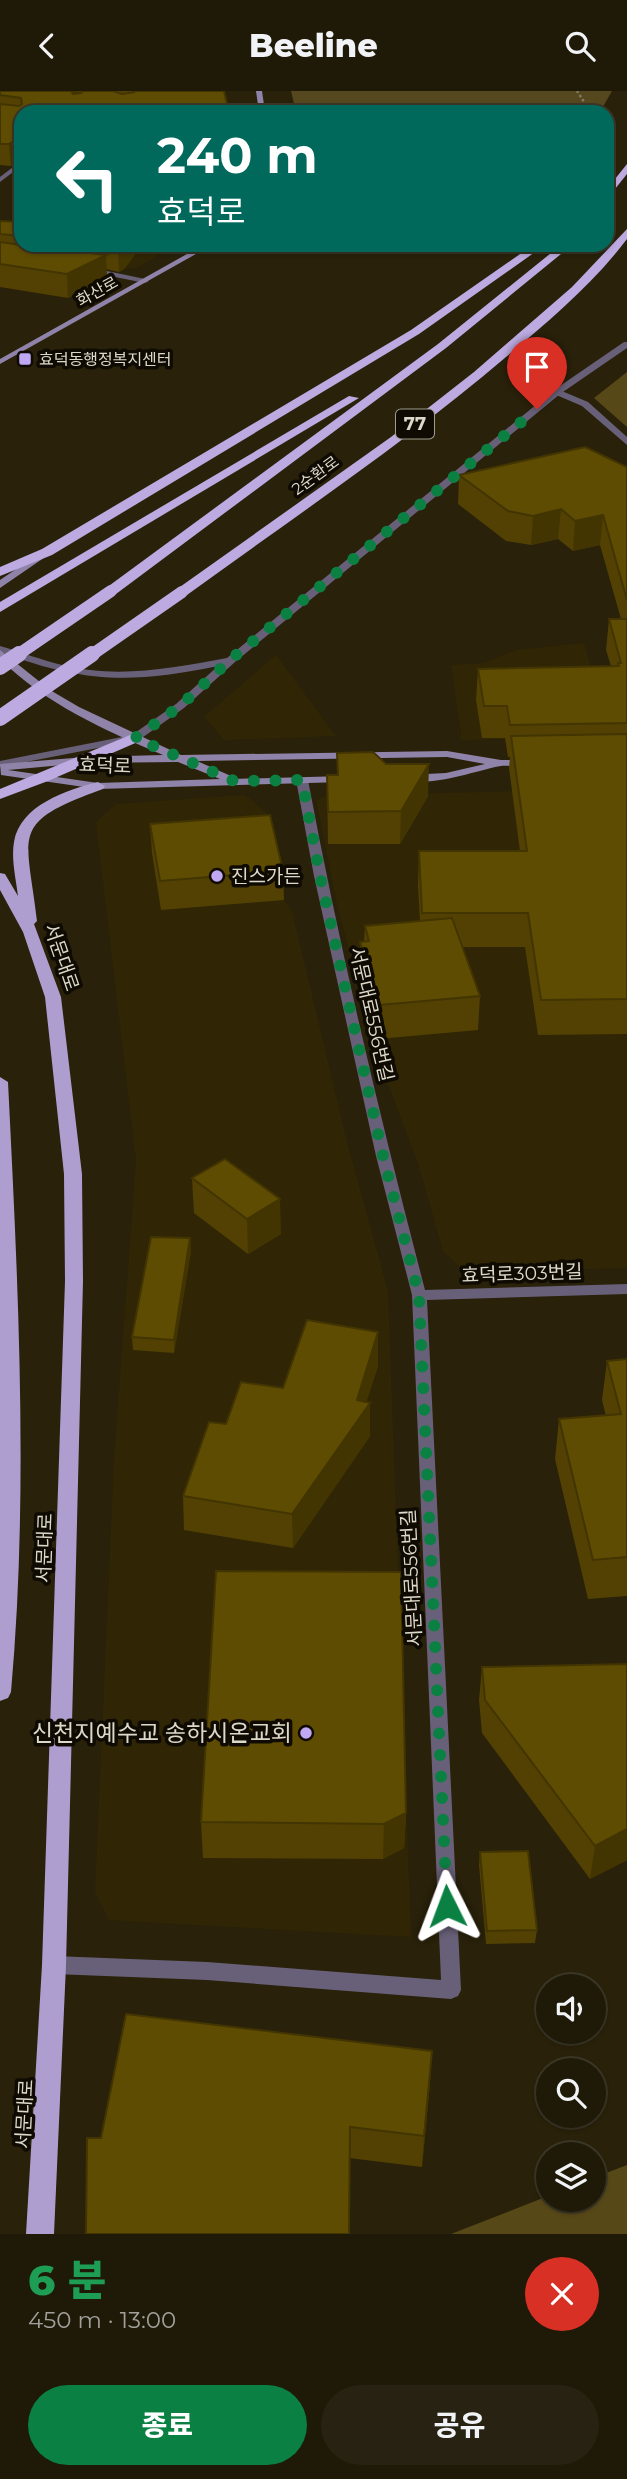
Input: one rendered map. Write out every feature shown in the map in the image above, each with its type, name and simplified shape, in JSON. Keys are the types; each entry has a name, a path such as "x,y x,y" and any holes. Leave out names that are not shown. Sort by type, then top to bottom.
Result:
{"highway":[{"path":"614,186 627,167"},
{"name":"2순환로","path":"614,250 627,232"},
{"path":"0,572 47,552 415,331 530,252"},
{"name":"2순환로","path":"0,667 111,591 442,346 558,252"},
{"name":"2순환로","path":"0,718 182,592 457,394 544,318 612,252"},
{"path":"0,608 442,346"},
{"path":"0,794 135,738"}],"main road":[{"name":"화산로","path":"0,362 196,252"},
{"path":"0,585 47,552"},
{"path":"0,651 16,671 51,696 135,738 234,781"},
{"name":"효덕로","path":"0,765 177,757 447,754 501,763 543,763"},
{"name":"효덕로","path":"394,777 446,776 501,763"},
{"name":"효덕로","path":"0,772 98,786 354,778"},
{"path":"31,932 21,840 33,818 55,802 98,786"},
{"name":"서문대로","path":"3,886 31,932 54,997 73,1174 74,1281 54,1965 40,2234"},
{"name":"서문대로","path":"0,1082 10,1324 7,1619 0,1692"}],"street":[{"path":"0,180 14,169"},
{"path":"75,268 145,281"},
{"name":"효덕로","path":"135,738 180,706 230,660 557,392 627,344"},
{"path":"557,392 585,404 627,442"},
{"path":"0,651 47,667 119,678 166,674 230,660"},
{"path":"0,765 135,738"},
{"name":"서문대로556번길","path":"54,1965 207,1971 450,1990 419,1295 383,1156 320,876 302,780"},
{"name":"효덕로303번길","path":"419,1295 627,1289"}],"shaded area":[{"path":"291,91 612,91 604,105 294,105"},
{"path":"75,252 163,252 137,268 112,270 42,261"},
{"path":"627,372 627,427 594,398"},
{"path":"584,643 596,685 627,737 460,740 451,665 484,663 516,650"},
{"path":"276,655 336,736 224,740 204,717"},
{"path":"600,789 627,795 627,1268 465,1272 443,1251 418,1163 376,1051 338,909 316,800 326,796"},
{"path":"245,795 265,811 284,900 292,911 347,1142 388,1291 411,1937 109,1920 95,1892 114,1460 136,1161 96,822 116,804"},
{"path":"627,2165 627,2234 451,2234 536,2201 536,2212 606,2212 606,2173"}],"building":[{"path":"0,91 71,91 73,94 83,91 113,91 122,94 135,92 132,91 224,91 227,105 20,105 21,98 0,95"},
{"path":"0,104 14,105 14,141 9,144 0,144"},
{"path":"0,221 14,222 14,235 0,234"},
{"path":"0,242 14,244 14,252 82,252 106,255 67,274 0,264"},
{"path":"585,447 627,467 627,600 603,515 575,521 561,509 533,516 508,511 459,475"},
{"path":"609,619 627,619 627,723 510,725 507,706 484,706 478,669 619,666 618,663 621,663"},
{"path":"627,734 627,999 541,1000 528,913 422,913 419,851 527,851 511,736"},
{"path":"373,752 386,764 429,764 401,811 328,812 327,775 338,775 337,753"},
{"path":"270,815 283,871 160,881 150,824"},
{"path":"452,918 480,996 379,1005 360,942 369,941 365,926"},
{"path":"225,1159 280,1199 247,1219 192,1178"},
{"path":"151,1237 190,1238 174,1340 132,1337"},
{"path":"307,1320 378,1332 357,1400 370,1403 292,1514 183,1496 209,1422 226,1424 241,1382 283,1388"},
{"path":"627,1359 627,1557 593,1560 559,1419 621,1414 607,1361"},
{"name":"신천지예수교 송하시온교회","path":"216,1571 401,1572 406,1813 384,1824 201,1822"},
{"path":"627,1664 627,1829 595,1846 485,1700 482,1667"},
{"path":"528,1851 537,1930 487,1931 480,1852"},
{"path":"126,2014 432,2051 424,2136 350,2127 349,2234 86,2234 87,2138 101,2138"}],"place":[{"name":"효덕동행정복지센터","path":"25,359"},
{"name":"진스가든","path":"217,876"},
{"name":"신천지예수교 송하시온교회","path":"306,1733"}],"route":[{"path":"447,1906 419,1295 383,1156 320,876 302,780 234,781 135,738 180,706 230,660 537,409"}]}
